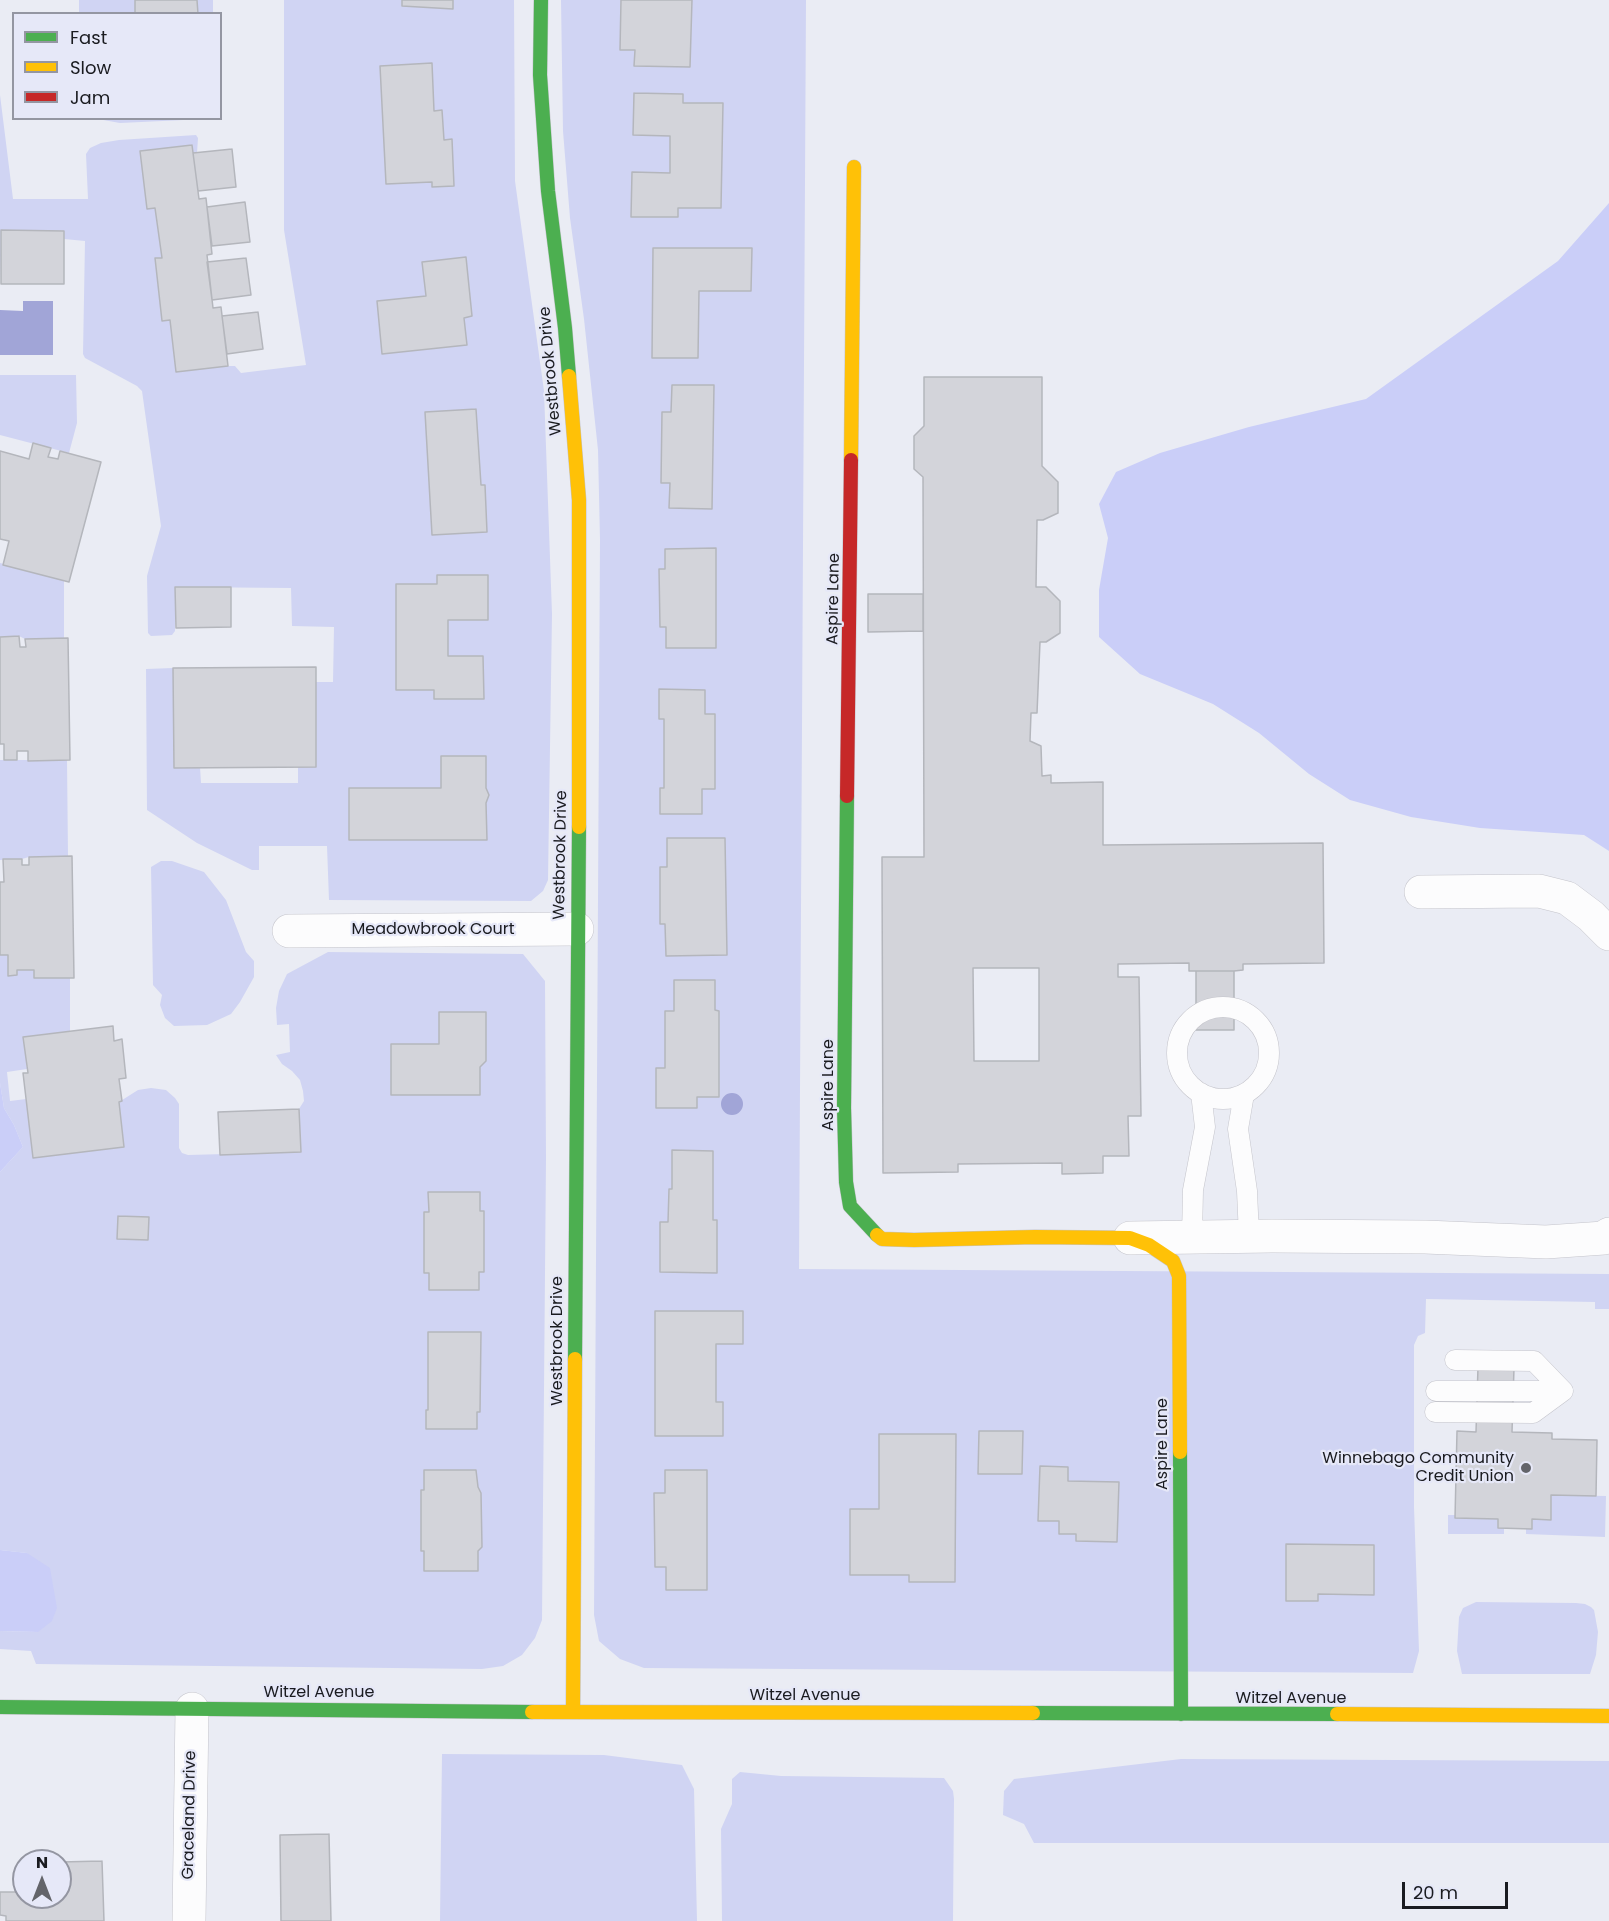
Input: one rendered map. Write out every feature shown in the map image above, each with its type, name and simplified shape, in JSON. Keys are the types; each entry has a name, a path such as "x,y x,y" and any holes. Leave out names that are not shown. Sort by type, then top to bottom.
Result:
{"street":[{"name":"Westbrook Drive","path":"541,0 540,75 548,191 565,328 579,500 573,1712"},
{"name":"Aspire Lane","path":"854,167 844,1096 846,1182 850,1206 882,1239 1130,1238 1149,1245 1173,1261 1179,1276 1181,1714"},
{"path":"1421,892 1539,891 1567,898 1591,916 1609,934"},
{"name":"Meadowbrook Court","path":"289,931 577,929"},
{"path":"1130,1238 1249,1236 1546,1242 1604,1238 1609,1234"},
{"name":"Witzel Avenue","path":"0,1707 1609,1716"},
{"name":"Graceland Drive","path":"189,1921 192,1709"}],"lane":[{"path":"1213,1008 1229,1008 1244,1012 1256,1021 1264,1032 1269,1046 1264,1074 1256,1085 1244,1094 1216,1099 1201,1094 1188,1084 1180,1071 1176,1055 1179,1039 1186,1025 1198,1014 1213,1008"},
{"path":"1192,1237 1193,1190 1205,1127 1201,1094"},
{"path":"1244,1094 1238,1129 1247,1191 1249,1236"},
{"path":"1455,1360 1534,1361 1563,1391"},
{"path":"1436,1391 1563,1391"},
{"path":"1435,1412 1533,1413 1563,1391"}],"shaded area":[{"path":"79,0 213,0 213,12 79,12"},
{"path":"284,0 514,0 515,181 544,391 552,614 548,880 543,891 531,901 329,900 327,846 259,846 259,870 252,870 197,843 147,810 146,669 173,668 174,768 200,767 201,783 298,783 298,767 316,766 316,682 333,682 334,627 292,626 291,588 176,587 175,631 172,635 151,636 148,633 147,576 161,526 142,391 137,386 85,358 83,354 85,241 64,239 64,231 2,230 0,278 0,95 13,199 88,199 86,154 90,148 101,143 119,140 196,135 198,138 197,153 193,153 192,145 140,151 155,208 162,258 155,259 162,321 170,320 176,372 235,366 241,373 306,365 284,230"},
{"path":"561,0 806,0 799,1269 1609,1274 1609,1309 1595,1309 1595,1302 1426,1299 1425,1333 1418,1336 1414,1345 1414,1507 1419,1651 1413,1673 644,1668 620,1659 599,1641 594,1615 600,540 598,450 570,218 563,131"},
{"path":"104,120 184,120 120,123"},
{"path":"1609,203 1609,851 1584,835 1480,828 1411,817 1350,800 1309,774 1259,733 1213,704 1140,674 1099,637 1099,590 1108,538 1099,504 1116,472 1160,453 1249,427 1366,399 1558,261"},
{"path":"23,301 53,301 53,355 0,355 0,310 23,311"},
{"path":"0,375 76,375 77,423 69,453 0,435"},
{"path":"0,563 64,580 64,639 0,637"},
{"path":"0,760 67,760 68,856 0,860"},
{"path":"161,861 172,861 204,872 226,900 246,952 254,961 254,977 240,1002 231,1014 207,1025 174,1026 165,1018 160,1005 162,995 153,985 151,867"},
{"path":"328,952 523,954 545,981 546,1158 542,1620 535,1638 522,1655 503,1666 482,1669 36,1664 31,1651 0,1649 0,1631 38,1632 27,1553 0,1550 0,1172 23,1147 4,1108 0,1083 0,955 8,955 9,976 16,975 17,970 34,970 34,978 70,978 70,1032 24,1037 27,1069 7,1072 10,1101 26,1099 33,1158 124,1147 119,1102 138,1090 151,1088 166,1090 179,1104 179,1148 182,1153 188,1155 300,1152 299,1109 304,1101 303,1091 300,1080 282,1064 276,1055 290,1052 289,1024 277,1025 276,1008 279,991 287,974"},
{"path":"0,1083 4,1108 23,1147 0,1172"},
{"path":"732,1093 740,1096 743,1104 740,1112 732,1115 724,1112 721,1104 724,1096"},
{"path":"1551,1495 1606,1496 1605,1537 1526,1534 1526,1528 1532,1529 1532,1519 1551,1519"},
{"path":"1448,1515 1455,1515 1456,1518 1498,1519 1498,1528 1504,1528 1504,1534 1448,1534"},
{"path":"0,1550 27,1553 50,1568 57,1608 52,1621 38,1632 0,1631"},
{"path":"1476,1602 1576,1603 1591,1607 1594,1610 1598,1632 1596,1655 1590,1674 1462,1674 1457,1651 1459,1617 1463,1608"},
{"path":"442,1754 604,1755 682,1765 694,1789 697,1921 440,1921"},
{"path":"1181,1759 1609,1761 1609,1843 1034,1843 1024,1824 1003,1815 1004,1791 1014,1779"},
{"path":"740,1772 781,1776 944,1778 953,1791 954,1799 953,1921 722,1921 721,1829 732,1804 732,1779"}],"building":[{"path":"135,0 197,0 198,12 135,12"},
{"path":"402,0 453,0 453,9 402,6"},
{"path":"621,0 692,0 690,67 634,66 635,50 620,50"},
{"path":"432,63 434,111 442,110 444,140 452,139 454,186 432,187 432,182 386,184 380,66"},
{"path":"634,93 683,94 683,103 723,103 721,208 678,208 678,217 631,217 632,172 670,173 670,136 633,135"},
{"path":"192,145 199,199 206,198 212,254 207,255 213,308 221,307 228,366 176,372 170,320 162,321 155,258 162,258 155,208 147,209 140,151"},
{"path":"232,149 236,187 198,191 193,153"},
{"path":"245,202 250,242 212,246 207,207"},
{"path":"1,230 64,231 64,284 1,284"},
{"path":"653,248 752,248 751,291 699,291 698,358 652,358"},
{"path":"466,257 472,316 464,318 467,345 382,354 377,301 426,296 422,262"},
{"path":"246,258 251,295 212,300 207,262"},
{"path":"258,312 263,349 227,354 222,316"},
{"path":"924,377 1042,377 1042,466 1058,482 1058,513 1043,520 1037,520 1036,587 1046,587 1060,601 1060,633 1046,642 1040,642 1037,713 1031,713 1030,741 1041,746 1042,776 1051,775 1051,783 1103,782 1103,845 1323,843 1324,963 1243,964 1243,970 1234,971 1189,971 1189,963 1118,964 1118,977 1139,977 1141,1116 1128,1116 1129,1156 1103,1156 1103,1173 1062,1174 1062,1163 958,1164 958,1172 883,1173 882,857 924,857 923,477 914,469 914,436 924,426"},
{"path":"672,385 714,385 712,509 669,508 670,483 661,483 662,412 671,412"},
{"path":"476,409 481,485 485,485 487,532 432,535 425,412"},
{"path":"33,443 51,448 48,457 58,459 60,451 101,462 69,582 3,565 9,541 0,539 0,451 29,459"},
{"path":"716,548 716,648 666,648 666,627 660,627 659,569 665,569 665,549"},
{"path":"437,575 488,575 488,620 448,620 448,656 483,656 484,699 434,699 434,690 396,690 396,584 437,584"},
{"path":"175,587 231,587 231,627 176,628"},
{"path":"868,594 923,594 923,631 868,632"},
{"path":"19,636 20,647 26,647 25,639 68,638 70,760 28,761 28,751 17,751 17,760 4,760 4,744 0,744 0,637"},
{"path":"316,667 316,767 174,768 173,668"},
{"path":"659,689 705,690 705,714 715,714 715,789 702,789 702,814 660,814 660,788 664,788 664,719 659,719"},
{"path":"441,756 486,756 486,788 489,795 486,803 487,840 349,840 349,788 441,788"},
{"path":"667,838 725,838 727,955 666,956 665,924 660,924 660,867 667,867"},
{"path":"72,856 74,978 34,978 34,970 17,970 17,975 8,976 8,955 0,955 0,882 4,882 3,859 22,859 22,865 29,865 29,857"},
{"path":"973,968 1039,968 1039,1061 974,1061"},
{"path":"1196,971 1234,971 1234,1030 1196,1030"},
{"path":"674,980 715,980 715,1010 719,1011 719,1097 697,1097 697,1108 656,1108 656,1068 665,1068 665,1011 674,1011"},
{"path":"439,1012 486,1012 486,1061 480,1067 480,1095 391,1095 391,1044 439,1044"},
{"path":"113,1026 114,1041 122,1039 126,1078 119,1079 124,1147 33,1158 23,1073 28,1073 23,1037"},
{"path":"299,1109 301,1152 220,1155 218,1112"},
{"path":"672,1150 713,1151 713,1220 717,1220 717,1273 660,1272 660,1222 668,1222 669,1189 672,1189"},
{"path":"428,1192 480,1192 480,1211 484,1211 484,1272 479,1272 479,1290 429,1290 429,1273 424,1273 424,1212 429,1212"},
{"path":"118,1216 149,1217 148,1240 117,1239"},
{"path":"655,1311 743,1311 743,1344 716,1344 716,1402 723,1402 723,1436 655,1436"},
{"path":"428,1332 481,1332 480,1412 477,1412 477,1429 426,1429"},
{"name":"Winnebago Community Credit Union","path":"1478,1367 1514,1368 1512,1432 1552,1433 1552,1439 1597,1440 1596,1496 1551,1495 1551,1520 1532,1519 1532,1529 1498,1528 1498,1519 1455,1518 1457,1431 1476,1432"},
{"path":"979,1431 1023,1431 1022,1474 978,1474"},
{"path":"879,1434 956,1434 955,1582 909,1582 909,1575 850,1575 850,1509 879,1509"},
{"path":"1040,1466 1068,1467 1068,1481 1119,1482 1117,1542 1076,1541 1076,1534 1059,1534 1059,1521 1038,1521"},
{"path":"424,1470 476,1470 481,1493 482,1547 478,1551 478,1571 424,1571 424,1551 421,1551 421,1490 424,1490"},
{"path":"665,1470 707,1470 707,1590 666,1590 666,1567 655,1567 654,1493 665,1493"},
{"path":"1286,1544 1374,1545 1374,1595 1318,1594 1318,1601 1286,1601"},
{"path":"329,1834 331,1921 281,1921 280,1835"},
{"path":"102,1861 104,1921 6,1921 6,1916 0,1915 0,1892 12,1892 12,1909 72,1909 72,1862"}],"traffic: fast":[{"path":"541,0 540,75 548,191 569,376"},
{"path":"847,796 844,1108 846,1182 850,1206 877,1235"},
{"path":"575,1359 579,827"},
{"path":"1180,1452 1181,1714"},
{"path":"0,1707 532,1712"},
{"path":"1033,1713 1337,1714"}],"traffic: slow":[{"path":"851,460 854,167"},
{"path":"569,376 579,500 579,827"},
{"path":"877,1235 882,1239 914,1240 1035,1237 1130,1238 1149,1245 1173,1261 1179,1276 1180,1452"},
{"path":"573,1712 575,1359"},
{"path":"532,1712 1033,1713"},
{"path":"1337,1714 1609,1716"}],"traffic: jam":[{"path":"847,796 851,460"}],"place":[{"name":"Winnebago Community Credit Union","path":"1526,1468"}]}
